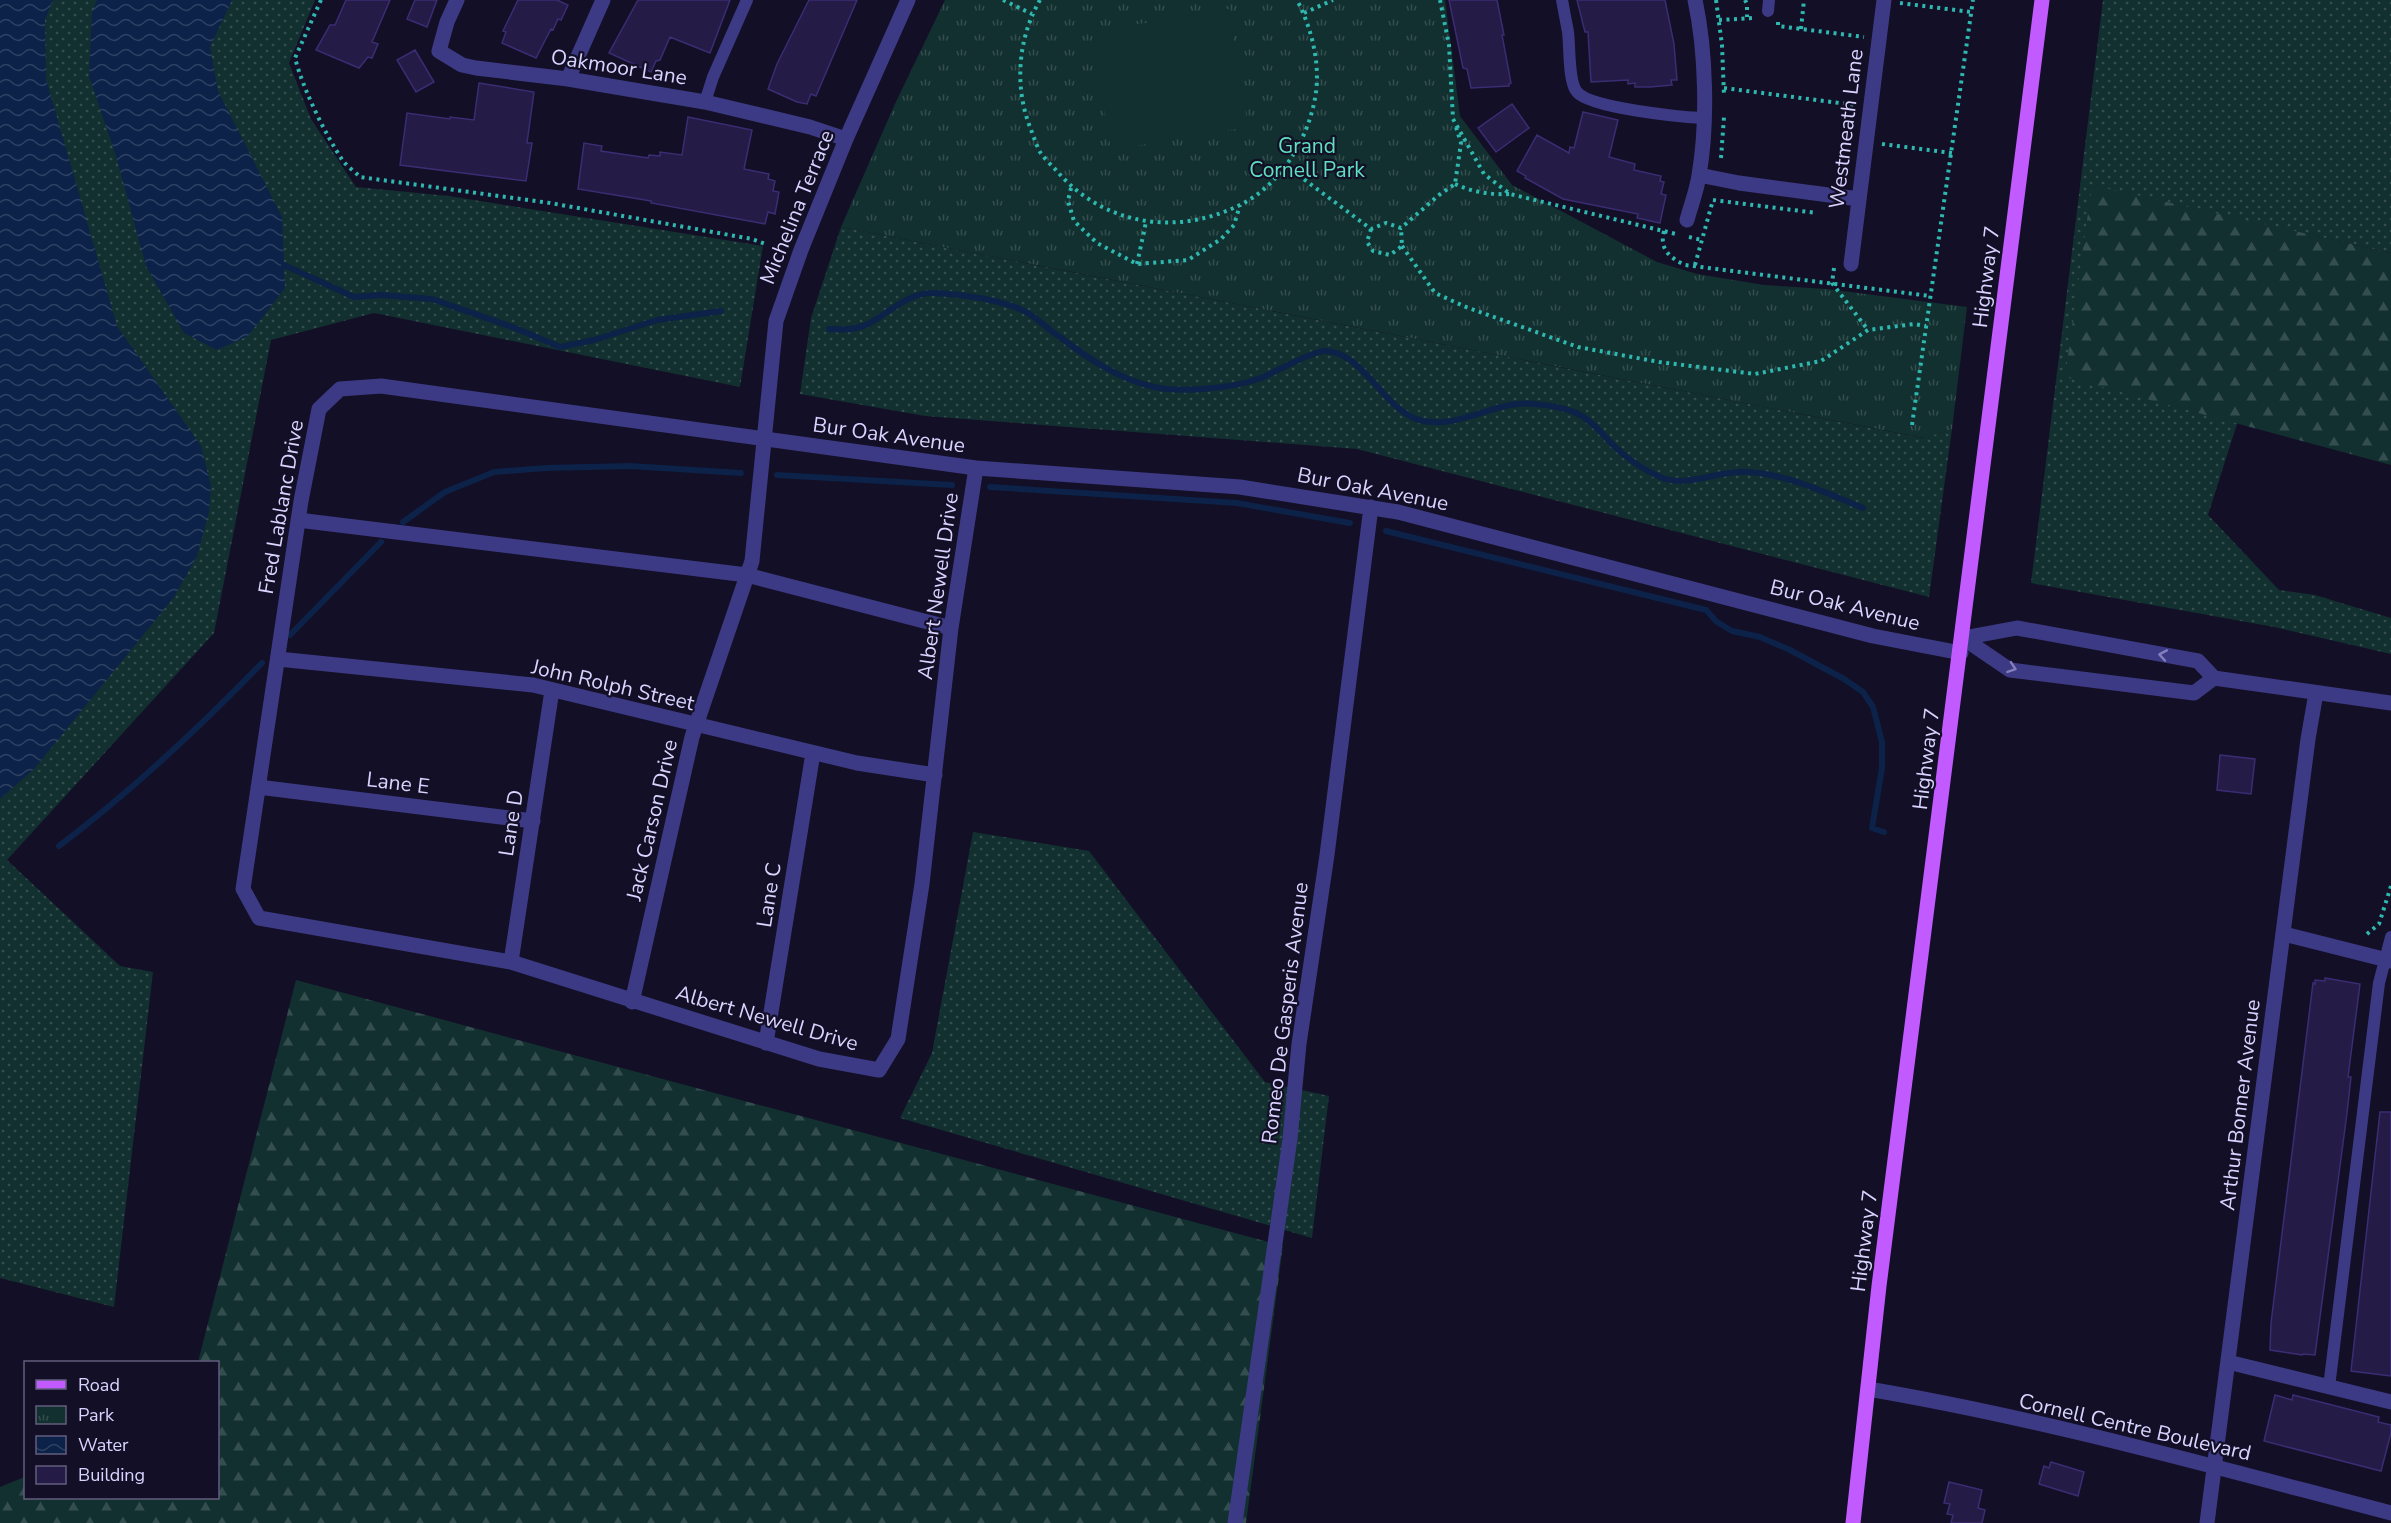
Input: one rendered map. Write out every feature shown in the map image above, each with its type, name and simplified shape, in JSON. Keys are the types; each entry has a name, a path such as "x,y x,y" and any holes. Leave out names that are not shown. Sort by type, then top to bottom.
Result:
{"main road":[{"name":"Highway 7","path":"1853,1523 1879,1286 1962,646 2042,0"}],"street":[{"name":"Oakmoor Lane","path":"457,0 447,22 439,51 462,65 568,79 705,102 810,127 846,139"},
{"path":"568,79 603,0"},
{"name":"Michelina Terrace","path":"764,439 776,321 801,250 846,139 908,0"},
{"path":"1687,220 1699,175 1705,83 1695,0"},
{"name":"Westmeath Lane","path":"1851,264 1889,1"},
{"path":"1699,175 1739,183 1859,199"},
{"name":"Fred Lablanc Drive","path":"259,918 243,889 298,520 319,409 340,389 381,386 764,439"},
{"name":"Bur Oak Avenue","path":"764,439 976,468 1240,487 1371,507 1398,512 1873,636 1962,646 2010,670 2194,693 2214,678 2198,661 2017,628 1962,646"},
{"name":"Jack Carson Drive","path":"633,1002 696,725 752,561 764,439"},
{"name":"Albert Newell Drive","path":"259,918 511,962 819,1059 879,1070 898,1039 922,884 951,628 976,468"},
{"name":"Romeo De Gasperis Avenue","path":"1235,1523 1290,1139 1299,1044 1327,855 1371,507"},
{"path":"298,520 747,575 951,628"},
{"name":"John Rolph Street","path":"278,659 533,686 857,763 934,776"},
{"path":"2214,678 2391,704"},
{"name":"Lane D","path":"511,962 552,690"},
{"name":"Arthur Bonner Avenue","path":"2207,1523 2308,738 2316,693"},
{"name":"Lane C","path":"766,1043 813,753"},
{"name":"Lane E","path":"258,787 533,821"},
{"path":"2283,934 2388,961"},
{"path":"2228,1362 2391,1402"},
{"name":"Cornell Centre Boulevard","path":"1868,1389 1918,1398 2214,1466 2391,1513"}],"lane":[{"path":"705,102 713,76 747,0"},
{"path":"1562,0 1573,83 1577,92 1591,100 1661,116 1703,117"},
{"path":"2329,1387 2379,983 2388,961 2391,937"}],"path":[{"path":"321,0 295,58 299,75 327,131 344,162 360,177 561,205 752,239 768,245"},
{"path":"1003,0 1032,14"},
{"path":"1040,0 1032,14 1020,61 1022,108 1040,152 1071,188 1106,211 1146,222 1194,221 1240,205 1265,188 1286,166 1306,131 1316,92 1315,52 1304,13 1297,0"},
{"path":"1304,13 1333,0"},
{"path":"1401,228 1455,184 1461,143 1453,119 1449,45 1440,0"},
{"path":"1744,0 1747,4 1747,17"},
{"path":"1801,29 1804,0"},
{"path":"1912,425 1973,0"},
{"path":"1889,1 1971,12"},
{"path":"1719,20 1766,12 1778,21 1778,26 1868,38 1869,28"},
{"path":"1724,88 1859,105"},
{"path":"1453,119 1484,174 1510,194"},
{"path":"1877,143 1952,153"},
{"path":"1286,166 1371,229"},
{"path":"1455,184 1467,190 1499,195 1510,194 1664,231 1662,238 1664,249 1669,257 1685,265 1930,296"},
{"path":"1071,188 1068,201 1074,221 1097,243 1137,264 1188,260 1221,239 1234,225 1240,205"},
{"path":"1695,265 1714,194"},
{"path":"1713,201 1820,213"},
{"path":"1137,264 1146,222"},
{"path":"1371,229 1386,223 1401,228"},
{"path":"1401,228 1402,246 1435,293 1466,307 1578,347 1659,362 1755,374 1821,361 1868,330 1914,324 1926,326"},
{"path":"1371,229 1367,242 1373,251 1390,255 1402,246"},
{"path":"1835,264 1832,283 1868,330"},
{"path":"2367,934 2379,924 2391,886"}],"green space":[{"path":"0,0 315,0 289,63 311,119 356,187 449,196 763,246 740,387 374,313 271,340 214,633 7,860 120,966 153,972 114,1307 0,1278"},
{"name":"Grand Cornell Park","path":"945,0 1445,0 1460,116 1512,185 1657,262 1697,274 1764,285 1827,289 1967,307 1952,429 1924,438 841,227 894,106"},
{"path":"2103,0 2391,0 2391,253 2298,232 2208,515 2279,590 2315,595 2391,618 2391,654 2274,627 2031,583"},
{"path":"1229,9 1248,127 1111,150 1092,32"},
{"path":"2092,185 2391,253 2391,465 2065,377"},
{"path":"841,227 1923,438 1952,429 1929,597 1357,449 925,416 800,394 811,318"},
{"path":"973,832 1089,851 1265,1082 1329,1096 1312,1238 900,1118 932,1053"},
{"path":"296,980 1283,1246 1246,1523 0,1523 0,1487 24,1477 24,1499 219,1499 219,1361 198,1361"}],"water":[{"path":"0,0 53,0 45,20 46,79 117,326 201,446 211,486 209,512 197,556 174,597 34,769 0,799"},
{"path":"97,0 232,0 210,47 218,91 282,217 285,288 248,336 217,350 184,333 146,266 116,156 89,76 92,12"}],"building":[{"path":"346,0 390,0 372,42 378,44 372,58 368,57 359,68 316,50 330,25 335,25"},
{"path":"415,0 437,0 427,27 407,19"},
{"path":"518,0 557,0 568,5 561,20 558,19 553,30 551,29 536,58 502,43 506,32 503,31"},
{"path":"638,0 730,0 710,53 670,37 660,60 656,61 651,72 609,53"},
{"path":"809,0 857,0 816,96 811,94 807,104 768,89 777,64"},
{"path":"1449,0 1497,0 1511,83 1509,86 1471,88 1467,69 1463,68"},
{"path":"1577,0 1665,0 1674,44 1677,80 1671,80 1672,85 1650,87 1635,87 1635,83 1628,84 1628,80 1591,82 1588,32 1585,32"},
{"path":"415,50 434,82 416,92 397,60"},
{"path":"479,83 534,92 527,143 532,143 526,181 400,165 407,113 474,120"},
{"path":"1512,104 1529,128 1496,152 1478,128"},
{"path":"1583,112 1618,120 1609,157 1635,164 1634,170 1661,176 1660,181 1664,182 1661,194 1666,195 1660,223 1637,218 1638,214 1563,199 1525,178 1526,176 1517,171 1537,135 1569,153 1570,147 1574,148"},
{"path":"688,117 752,130 744,169 769,174 768,179 775,181 773,191 779,192 775,214 768,212 765,224 578,189 584,143 602,146 601,151 648,158 649,155 660,156 660,152 682,155"},
{"path":"2220,755 2255,759 2251,794 2217,790"},
{"path":"2325,978 2360,984 2348,1077 2351,1077 2347,1113 2315,1355 2302,1355 2270,1350 2271,1323 2313,983 2315,984 2315,980 2325,981"},
{"path":"2380,1112 2391,1112 2391,1376 2351,1371"},
{"path":"2275,1395 2292,1400 2293,1395 2379,1417 2378,1422 2391,1425 2381,1471 2264,1441"},
{"path":"2051,1462 2084,1472 2078,1496 2039,1484 2044,1466 2049,1468"},
{"path":"1949,1482 1982,1490 1978,1508 1985,1510 1982,1523 1951,1523 1953,1515 1947,1514 1950,1504 1944,1503"}],"waterway":[{"path":"284,265 354,297 381,295 432,299 515,328 560,347 594,340 657,320 721,311"},
{"path":"829,329 864,326 907,299 916,296 934,293 969,296 1018,308 1028,313 1082,353 1128,379 1154,387 1179,390 1250,382 1318,352 1338,353 1362,370 1395,405 1419,420 1448,421 1520,404 1555,407 1586,418 1629,459 1660,477 1681,481 1738,472 1764,474 1807,486 1863,508"},
{"path":"403,522 445,492 494,472 630,466 741,473"},
{"path":"777,475 952,485"},
{"path":"990,487 1237,503 1350,523"},
{"path":"1386,531 1706,610 1717,622 1732,631 1760,637 1844,679 1863,692 1873,707 1882,742 1882,768 1872,828 1884,832"},
{"path":"290,635 381,542"},
{"path":"59,846 164,758 262,663"}]}
